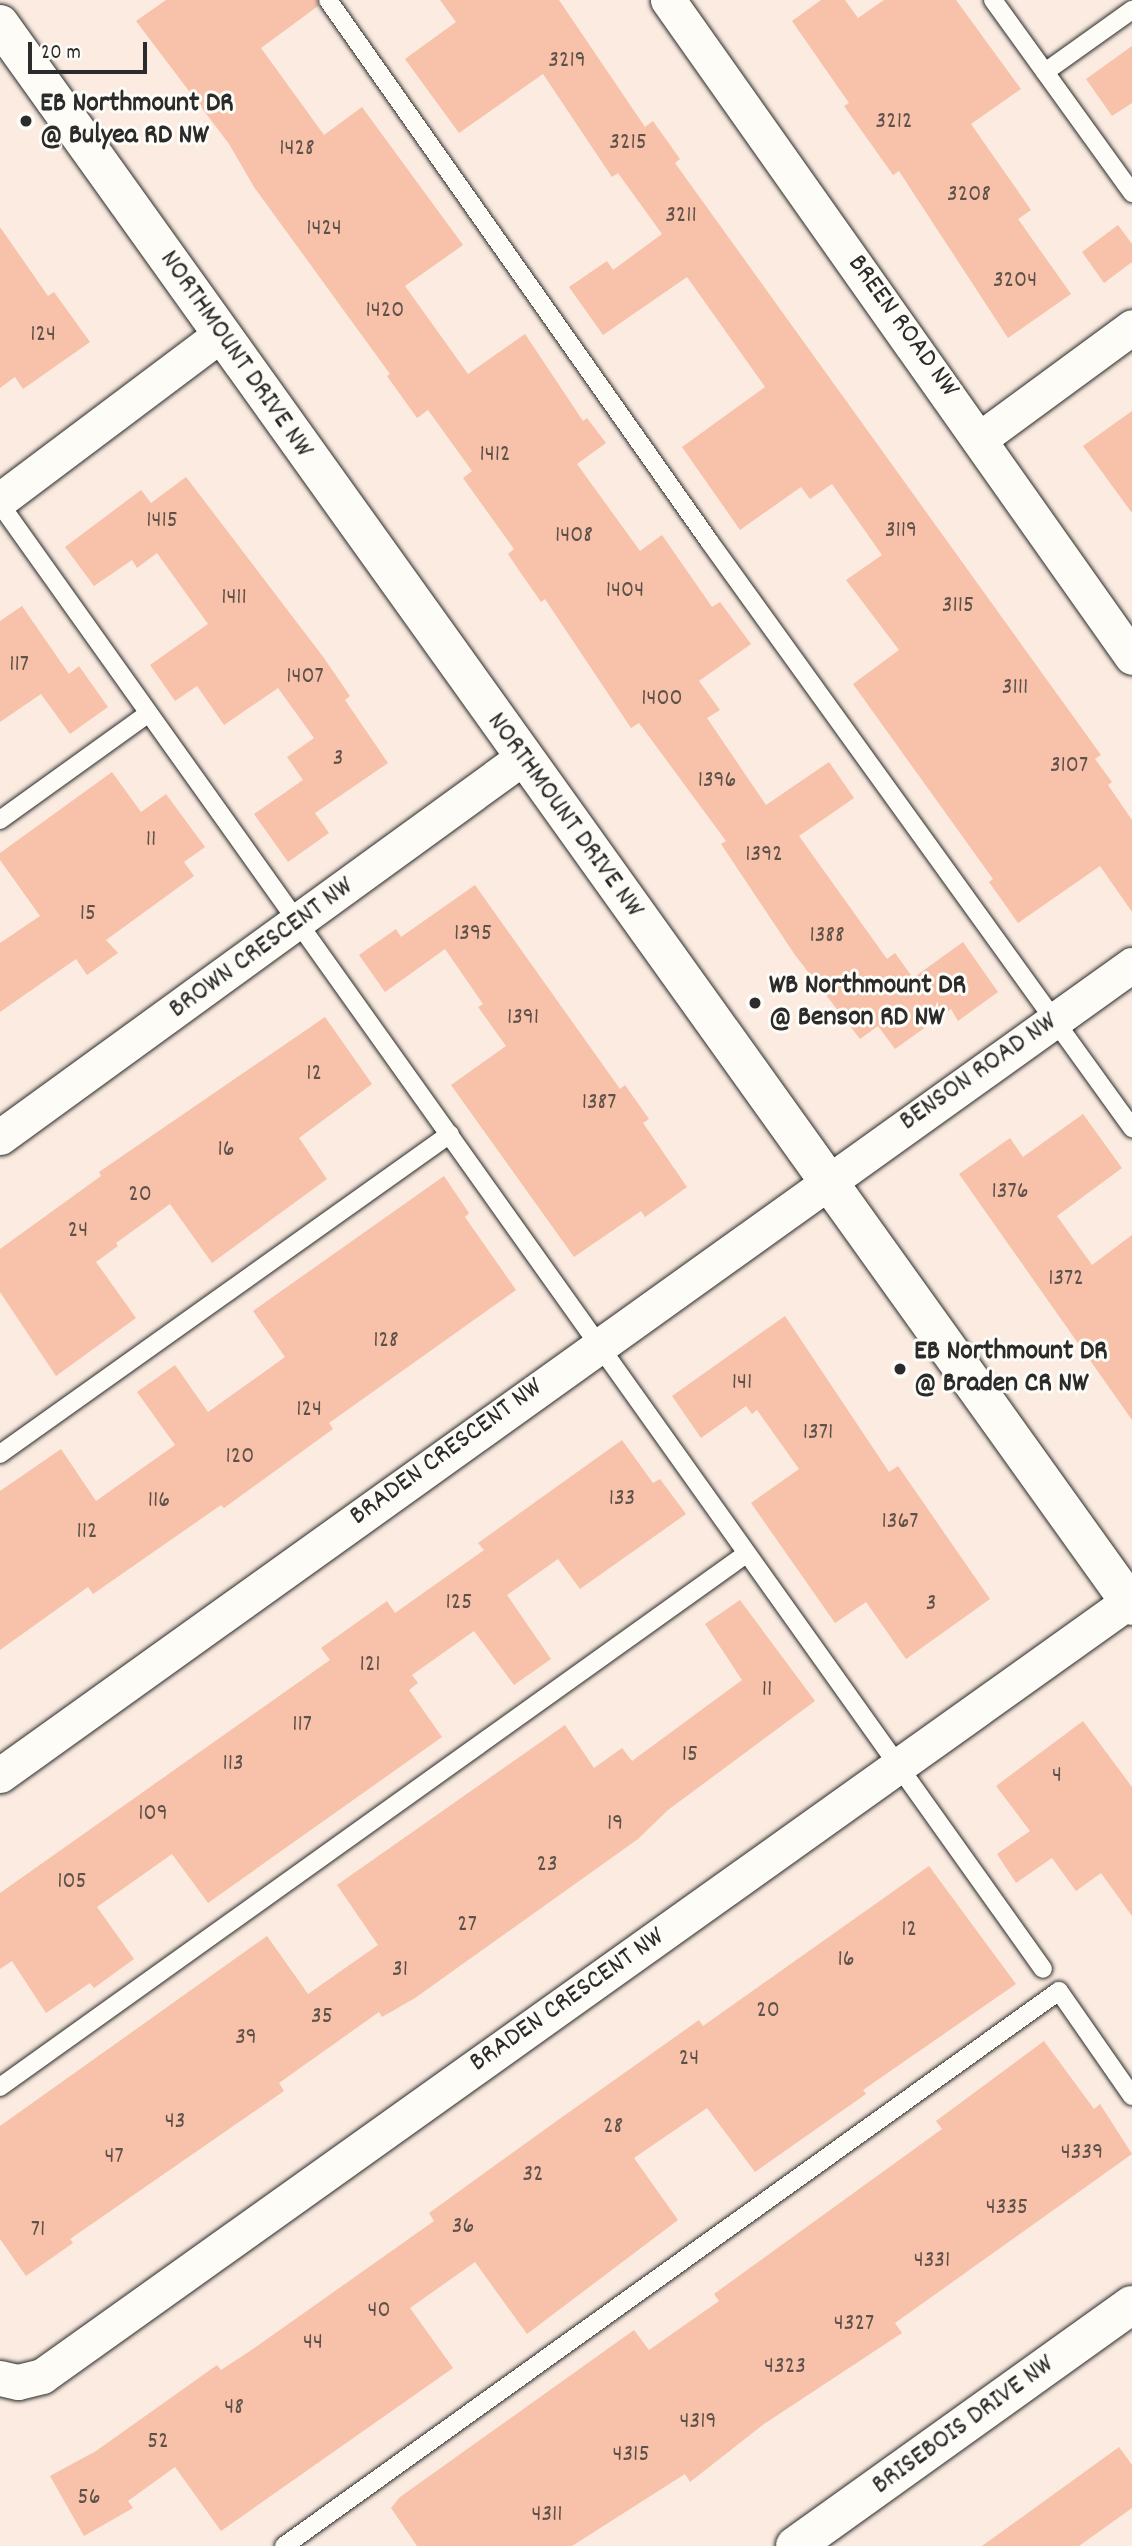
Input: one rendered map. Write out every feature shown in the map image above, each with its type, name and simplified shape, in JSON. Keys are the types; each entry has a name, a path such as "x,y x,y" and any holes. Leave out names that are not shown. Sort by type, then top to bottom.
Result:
{"street":[{"name":"BREEN ROAD NW","path":"685,6 1132,657"},
{"name":"NORTHMOUNT DRIVE NW","path":"0,24 522,758 1131,1602"},
{"path":"981,438 1132,327"},
{"path":"0,502 221,334"},
{"name":"BROWN CRESCENT NW","path":"0,1137 522,758"},
{"name":"BENSON ROAD NW","path":"826,1181 1132,965"},
{"name":"BRADEN CRESCENT NW","path":"0,1775 826,1181"},
{"name":"BRADEN CRESCENT NW","path":"0,2378 18,2382 42,2376 1131,1602"},
{"name":"BRISEBOIS DRIVE NW","path":"795,2546 1132,2305"}],"lane":[{"path":"328,0 709,541 1132,1128"},
{"path":"993,0 1132,193"},
{"path":"1045,72 1132,10"},
{"path":"0,502 1043,1969"},
{"path":"0,820 149,713"},
{"path":"0,1454 450,1134"},
{"path":"0,2087 747,1555"},
{"path":"284,2546 1059,1991 1132,2096"}],"building":[{"path":"166,0 317,0 318,6 261,48 324,135 362,107 463,245 405,286 468,374 525,334 583,421 587,418 606,443 577,464 640,551 662,535 712,607 720,602 751,644 699,681 720,710 707,718 766,805 829,762 854,798 799,836 887,959 895,953 913,978 963,942 998,992 958,1021 951,1009 895,1049 878,1026 860,1039 795,955 721,844 726,841 639,723 631,728 545,599 541,602 518,569 508,554 514,549 463,478 472,471 428,410 417,418 387,376 390,374 254,187 229,144 136,21"},
{"path":"440,0 559,0 645,127 653,121 680,159 675,163 1101,755 1095,759 1112,782 1108,785 1132,820 1132,912 1100,866 1018,923 989,882 993,879 853,684 899,650 846,580 882,555 832,484 810,499 801,487 740,530 682,447 765,387 687,277 603,335 569,287 607,261 613,270 662,234 618,173 612,177 543,74 459,133 405,59 456,22"},
{"path":"821,0 845,0 858,18 884,0 956,0 1021,89 971,124 1031,210 1018,219 1071,294 1008,338 899,171 893,175 844,106 849,103 792,21"},
{"path":"1132,46 1132,103 1112,116 1086,79"},
{"path":"1118,225 1132,244 1132,262 1104,283 1082,252"},
{"path":"0,227 48,296 54,292 90,342 23,389 15,377 0,388"},
{"path":"1132,411 1132,513 1083,446"},
{"path":"186,477 324,658 350,696 345,700 388,763 315,813 329,833 288,862 254,814 303,780 287,757 314,738 278,688 224,725 197,686 175,701 150,665 208,624 157,553 137,568 132,560 94,586 65,547 141,490 151,503"},
{"path":"22,606 69,674 79,666 108,707 70,734 41,694 0,722 0,621"},
{"path":"112,772 141,812 166,794 205,847 184,862 194,876 106,940 118,953 87,975 76,959 0,1012 0,943 40,916 0,860 0,853"},
{"path":"475,885 620,1089 625,1085 649,1119 643,1123 687,1187 645,1217 641,1211 574,1257 451,1085 506,1046 478,1007 483,1004 445,949 385,992 359,955 396,929 401,937"},
{"path":"325,1017 372,1084 299,1138 327,1179 212,1263 170,1204 116,1243 118,1246 96,1262 136,1318 56,1376 0,1292 0,1249 101,1176 99,1172"},
{"path":"1083,1114 1122,1168 1057,1216 1092,1265 1132,1235 1132,1420 959,1174 1010,1138 1023,1157"},
{"path":"444,1176 469,1213 465,1217 516,1290 329,1423 333,1429 224,1508 221,1505 93,1594 88,1587 0,1650 0,1491 61,1449 96,1501 175,1445 137,1392 175,1365 208,1412 285,1357 253,1311"},
{"path":"785,1316 889,1472 898,1466 990,1599 906,1659 866,1602 835,1623 751,1503 799,1469 757,1410 752,1414 746,1406 701,1438 672,1396"},
{"path":"622,1440 653,1483 660,1479 686,1514 580,1589 558,1559 507,1595 551,1659 514,1685 474,1631 412,1675 418,1683 409,1690 442,1737 208,1903 172,1854 97,1907 134,1959 94,1988 90,1983 46,2013 12,1961 0,1969 0,1893 330,1660 321,1648 387,1601 395,1613 484,1550 478,1543"},
{"path":"740,1600 815,1701 668,1810 638,1839 415,1998 382,2017 379,2012 279,2083 284,2091 70,2239 73,2243 26,2276 0,2239 0,2126 267,1936 308,1994 378,1945 337,1885 565,1725 594,1768 622,1748 632,1761 742,1680 705,1624"},
{"path":"1083,1721 1132,1787 1132,1916 1101,1873 1076,1891 1052,1858 1016,1883 997,1854 1030,1831 996,1786"},
{"path":"929,1866 1016,1984 863,2090 866,2094 755,2172 707,2108 634,2158 678,2220 527,2334 475,2262 410,2308 453,2368 221,2531 175,2467 128,2501 133,2508 84,2536 50,2476 96,2451 217,2365 221,2370 253,2349 434,2221 429,2213 558,2120 699,2020 703,2026"},
{"path":"1044,2041 1094,2109 1100,2104 1132,2154 895,2323 902,2333 764,2424 690,2482 685,2474 572,2546 417,2546 391,2508 400,2497 634,2330 649,2350 719,2301 714,2294 942,2129 936,2121"},
{"path":"1119,2447 1132,2465 1132,2508 1079,2546 982,2546"}],"place":[{"name":"EB Northmount DR @ Bulyea RD NW","path":"26,121"},
{"name":"WB Northmount DR @ Benson RD NW","path":"755,1003"},
{"name":"EB Northmount DR @ Braden CR NW","path":"900,1369"}]}
